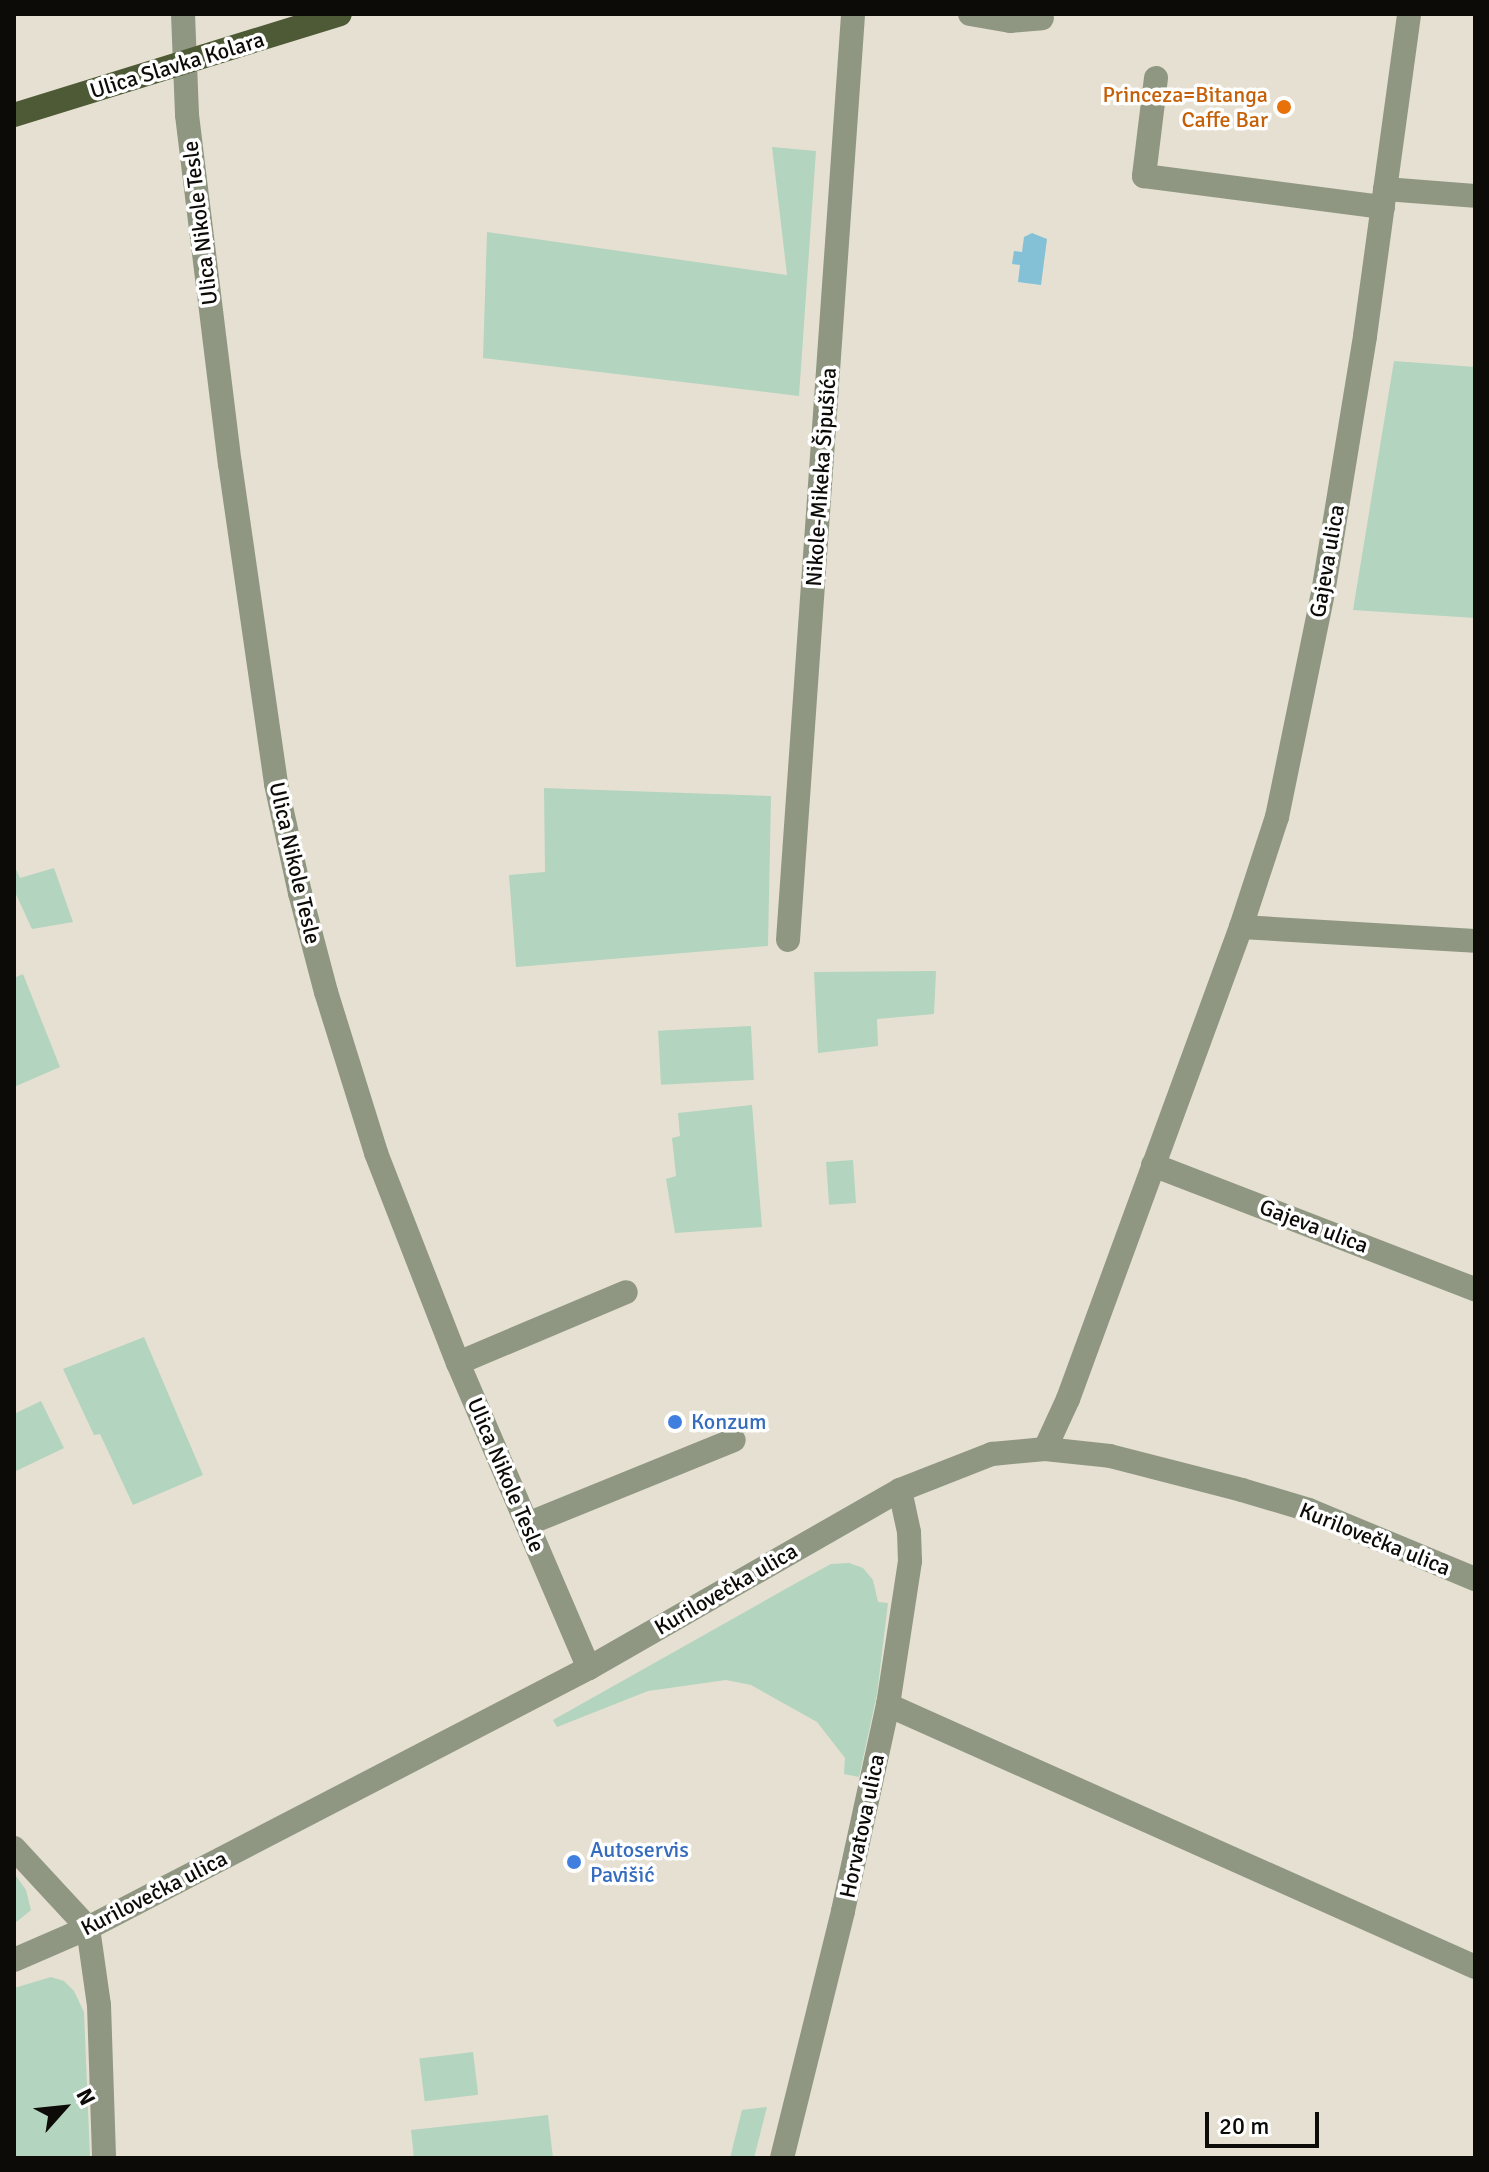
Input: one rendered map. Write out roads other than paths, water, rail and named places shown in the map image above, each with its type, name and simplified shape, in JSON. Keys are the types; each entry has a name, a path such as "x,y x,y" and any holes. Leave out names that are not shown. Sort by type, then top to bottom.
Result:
{"main road":[{"name":"Ulica Slavka Kolara","path":"14,115 340,14"}],"street":[{"name":"Ulica Nikole Tesle","path":"183,14 187,115 214,340 276,784 300,893 335,1022 376,1153 458,1363 589,1668"},
{"name":"Nikole-Mikeka Šipušića","path":"788,940 853,14"},
{"path":"970,14 1010,21 1042,18"},
{"name":"Gajeva ulica","path":"1045,1449 1068,1399 1241,927 1277,817 1302,696 1365,336 1409,14"},
{"path":"1156,78 1144,176 1384,198 1475,196"},
{"path":"1241,927 1475,941"},
{"name":"Gajeva ulica","path":"1153,1165 1475,1289"},
{"path":"458,1363 626,1292"},
{"path":"527,1524 734,1440"},
{"name":"Kurilovečka ulica","path":"14,1960 88,1928 589,1668 900,1490 992,1454 1045,1449 1110,1456 1242,1490 1309,1510 1475,1579"},
{"name":"Horvatova ulica","path":"782,2158 843,1911 888,1705 910,1561 909,1532 900,1490"},
{"path":"888,1705 1475,1967"},
{"path":"14,1848 88,1928 99,2005 104,2158"}],"water":[{"path":"1032,233 1047,239 1041,285 1018,282 1020,265 1012,264 1014,251 1022,252 1024,237"}],"place":[{"name":"Princeza=Bitanga Caffe Bar","path":"1284,107"},
{"name":"Konzum","path":"675,1422"},
{"name":"Autoservis Pavišić","path":"574,1862"}]}
